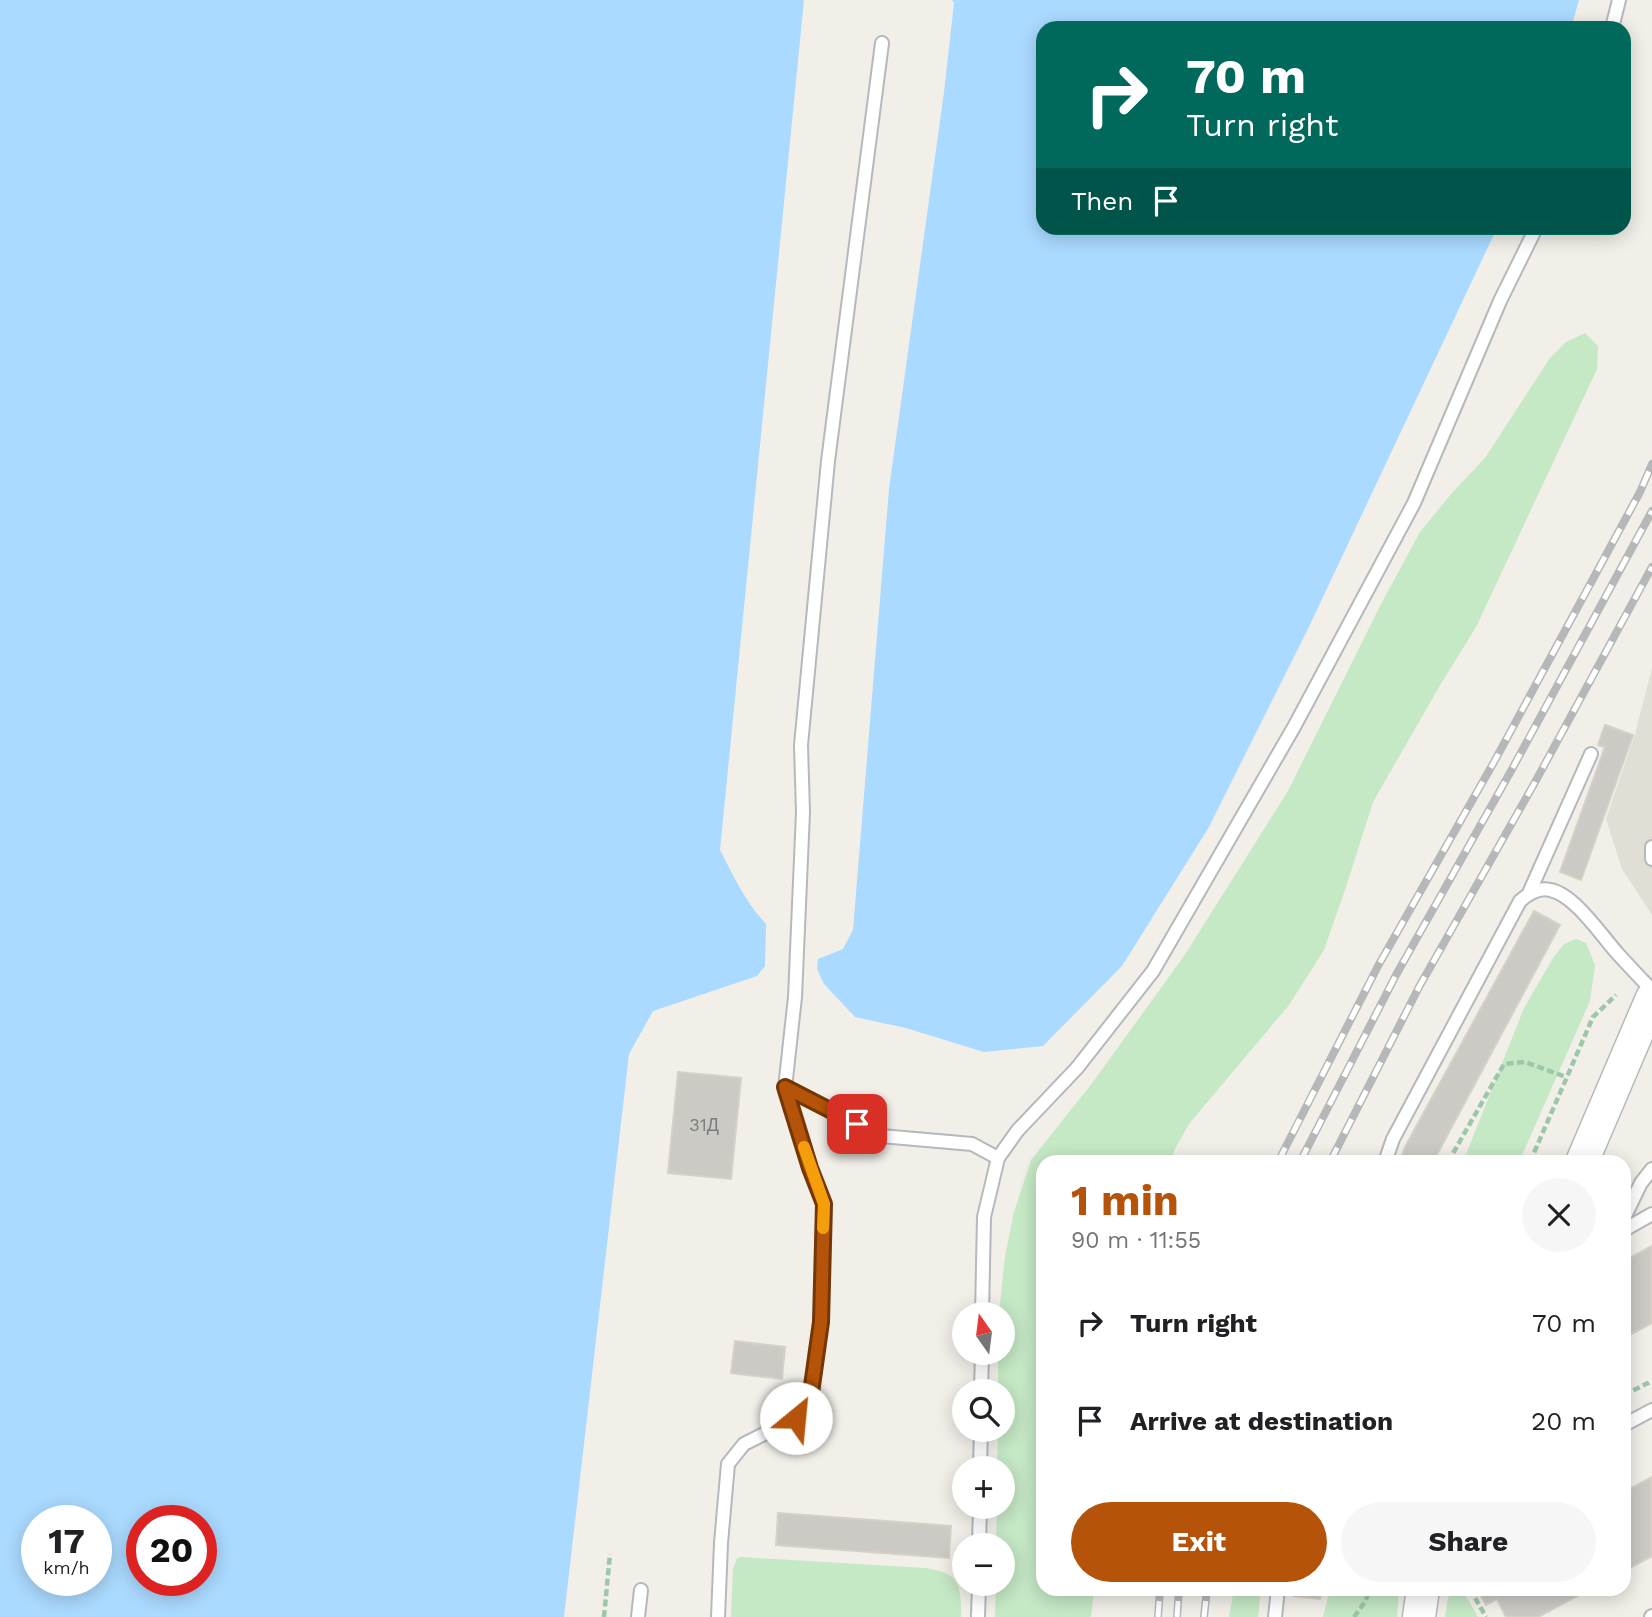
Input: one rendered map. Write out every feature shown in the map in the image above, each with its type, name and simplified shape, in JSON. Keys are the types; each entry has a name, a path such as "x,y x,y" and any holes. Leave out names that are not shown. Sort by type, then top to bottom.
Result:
{"street":[{"path":"1585,1155 1645,987"},
{"path":"1419,1617 1422,1596"}],"lane":[{"path":"1614,21 1619,0"},
{"path":"718,1617 721,1543 729,1464 744,1444 796,1418 810,1400 821,1322 824,1204 785,1087 795,997 803,812 801,745 828,461 882,43"},
{"path":"982,1302 984,1217 998,1158 1018,1130 1077,1068 1153,971 1167,947 1294,727 1414,503 1500,301 1533,235"},
{"path":"1387,1155 1393,1139 1520,901 1529,893 1591,754"},
{"path":"1652,847 1652,859"},
{"path":"1529,893 1552,890 1576,904 1645,987 1652,990"},
{"path":"785,1087 881,1136 972,1144 998,1158"},
{"path":"1631,1204 1641,1183 1652,1169"},
{"path":"1631,1226 1652,1214"},
{"path":"1631,1421 1652,1410"},
{"path":"638,1617 641,1590"},
{"path":"978,1617 979,1596"},
{"path":"1275,1617 1277,1596"}],"path":[{"path":"1533,1155 1593,1017 1645,987"},
{"path":"1452,1155 1504,1064 1525,1062 1566,1077"},
{"path":"1631,1392 1652,1381"},
{"path":"604,1617 610,1554"},
{"path":"1354,1617 1367,1596"},
{"path":"1474,1596 1486,1617"}],"shaded area":[{"path":"1652,668 1652,915 1622,869 1606,819 1635,734"}],"green space":[{"path":"1585,333 1598,346 1597,369 1476,627 1373,802 1324,950 1289,1005 1189,1124 1173,1155 1036,1155 1036,1596 1093,1596 1091,1617 995,1617 996,1596 1015,1596 1015,1533 996,1533 997,1519 1015,1519 1015,1456 997,1456 998,1442 1015,1442 1015,1379 998,1379 998,1365 1015,1365 1015,1302 1000,1302 1005,1256 1014,1212 1031,1160 1093,1082 1184,956 1288,791 1420,532 1485,458 1550,358 1566,342"},
{"path":"1576,939 1586,943 1595,965 1590,1001 1522,1155 1466,1155 1524,1008 1564,944"},
{"path":"737,1558 937,1570 952,1577 952,1596 960,1596 961,1617 731,1617 733,1569"},
{"path":"1233,1596 1260,1596 1258,1617 1229,1617"},
{"path":"1328,1596 1398,1596 1397,1617 1323,1617"},
{"path":"1466,1596 1478,1617 1445,1617 1448,1598"}],"water":[{"path":"0,0 804,0 720,850 746,898 766,924 765,966 757,976 653,1011 629,1054 564,1617 0,1617"},
{"path":"952,0 1579,0 1573,21 1036,21 1036,235 1494,235 1306,633 1209,827 1122,966 1043,1046 984,1052 906,1028 855,1017 824,984 817,969 818,959 843,949 853,930 889,489 954,3"}],"building":[{"path":"1605,725 1633,735 1581,880 1560,872 1605,747 1598,745"},
{"path":"1534,911 1560,925 1437,1155 1402,1155"},
{"path":"678,1072 741,1078 731,1179 668,1173"},
{"path":"1652,1246 1652,1323 1631,1334 1631,1257"},
{"path":"735,1341 785,1347 782,1379 731,1373"},
{"path":"1652,1477 1652,1556 1631,1567 1631,1488"},
{"path":"778,1513 951,1526 949,1558 776,1545"},
{"path":"1294,1596 1321,1596 1320,1599"},
{"path":"1481,1596 1577,1596 1538,1617 1506,1617 1497,1599 1486,1605"}],"railway":[{"path":"1282,1155 1378,966 1494,762 1640,492 1652,464"},
{"path":"1304,1155 1396,975 1511,771 1652,511"},
{"path":"1334,1155 1419,987 1652,567"},
{"path":"1158,1617 1160,1596"},
{"path":"1177,1617 1178,1596"},
{"path":"1204,1617 1206,1596"}],"slow traffic":[{"path":"804,1147 824,1204 823,1228"}],"route":[{"path":"796,1418 810,1400 821,1322 824,1204 785,1087 857,1124"}]}
